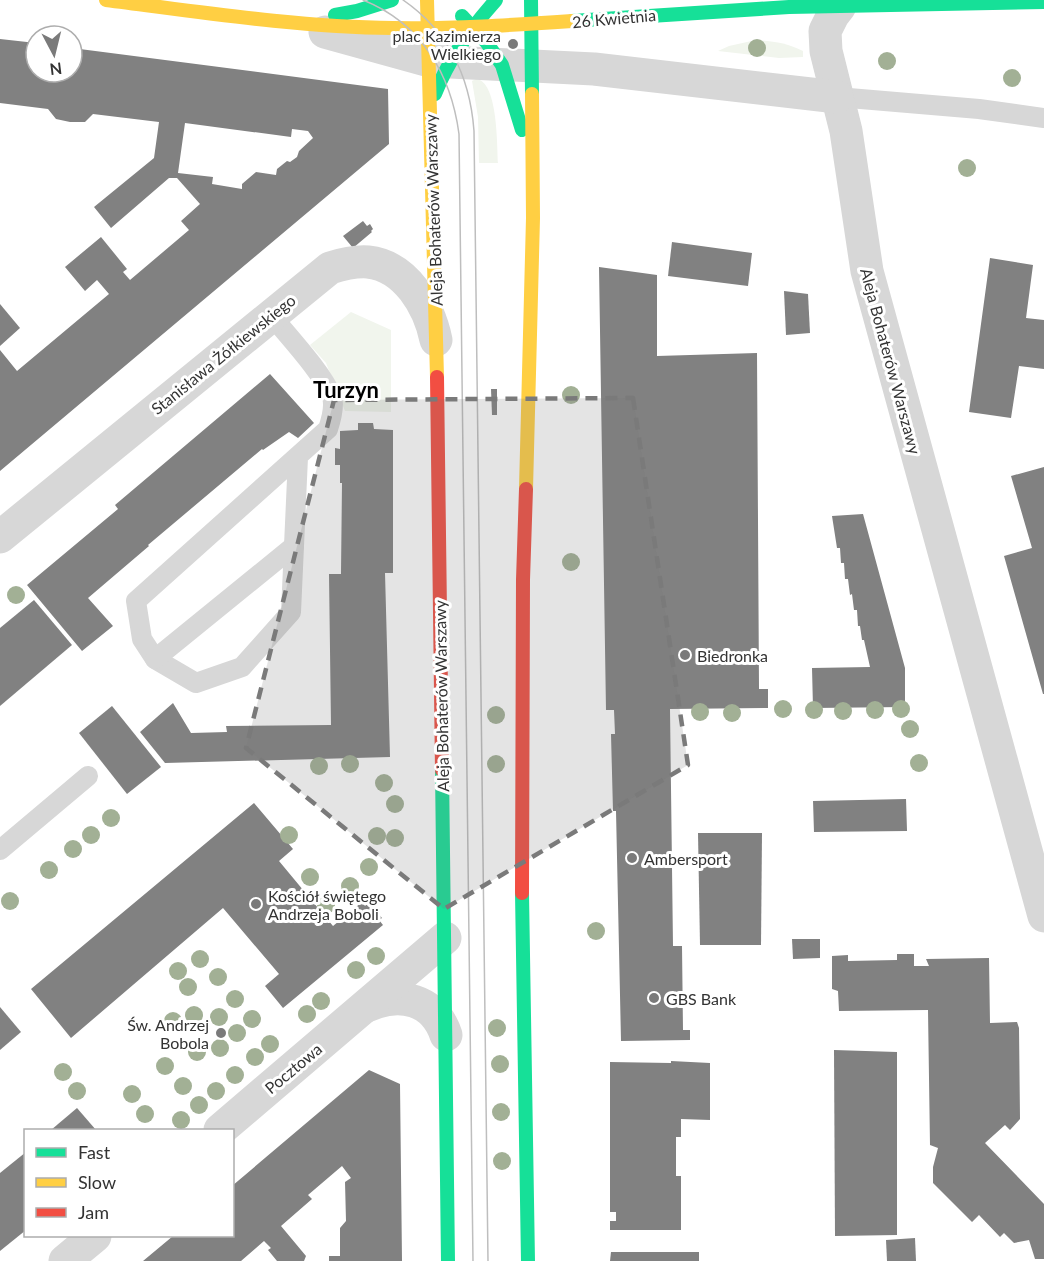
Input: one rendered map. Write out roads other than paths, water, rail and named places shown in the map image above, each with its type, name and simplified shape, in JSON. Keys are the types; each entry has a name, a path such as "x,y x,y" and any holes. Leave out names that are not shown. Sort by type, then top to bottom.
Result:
{"street":[{"path":"106,0 289,22 371,27 532,25"},
{"path":"289,22 357,11 392,0"},
{"path":"427,0 428,27 439,61"},
{"path":"439,61 496,0"},
{"path":"528,1261 522,919 522,602 532,169 517,65 532,25 531,0"},
{"name":"26 Kwietnia","path":"532,25 676,13 840,6 1044,2"},
{"path":"449,3 495,53 517,65"},
{"path":"628,4 676,13"},
{"path":"289,22 439,61 659,75 837,97 828,66 825,36 827,24 840,6"},
{"name":"Aleja Bohaterów Warszawy","path":"439,61 430,110 436,277 448,1261"},
{"path":"517,65 532,169"},
{"name":"Aleja Bohaterów Warszawy","path":"837,97 846,131 867,271 1044,916"},
{"name":"Stanisława Żółkiewskiego","path":"0,537 330,268 347,263 369,262 383,266 396,274 415,291 429,317 436,343"},
{"name":"Pocztowa","path":"221,1129 445,938"},
{"name":"Pocztowa","path":"367,1006 375,1002 414,1001 435,1014 446,1035"},
{"path":"65,1261 94,1237"}],"lane":[{"path":"837,97 979,109 1044,118"},
{"path":"271,315 316,371 332,399 332,417 328,429 136,601 142,639 155,659 196,683 243,667 291,612 298,457"},
{"path":"155,659 294,546"},
{"path":"0,850 88,776"}],"tram line":[{"path":"363,0 401,22 430,53 449,91 459,134 473,1261"},
{"path":"403,0 433,26 454,57 468,92 474,131 488,1261"}],"place":[{"name":"plac Kazimierza Wielkiego","path":"513,44"},
{"name":"Biedronka","path":"685,655"},
{"name":"Ambersport","path":"632,858"},
{"name":"Kościół świętego Andrzeja Boboli","path":"256,904"},
{"name":"GBS Bank","path":"654,998"},
{"name":"Św. Andrzej Bobola","path":"221,1033"}],"district":[{"name":"Turzyn","path":"346,389"}]}
